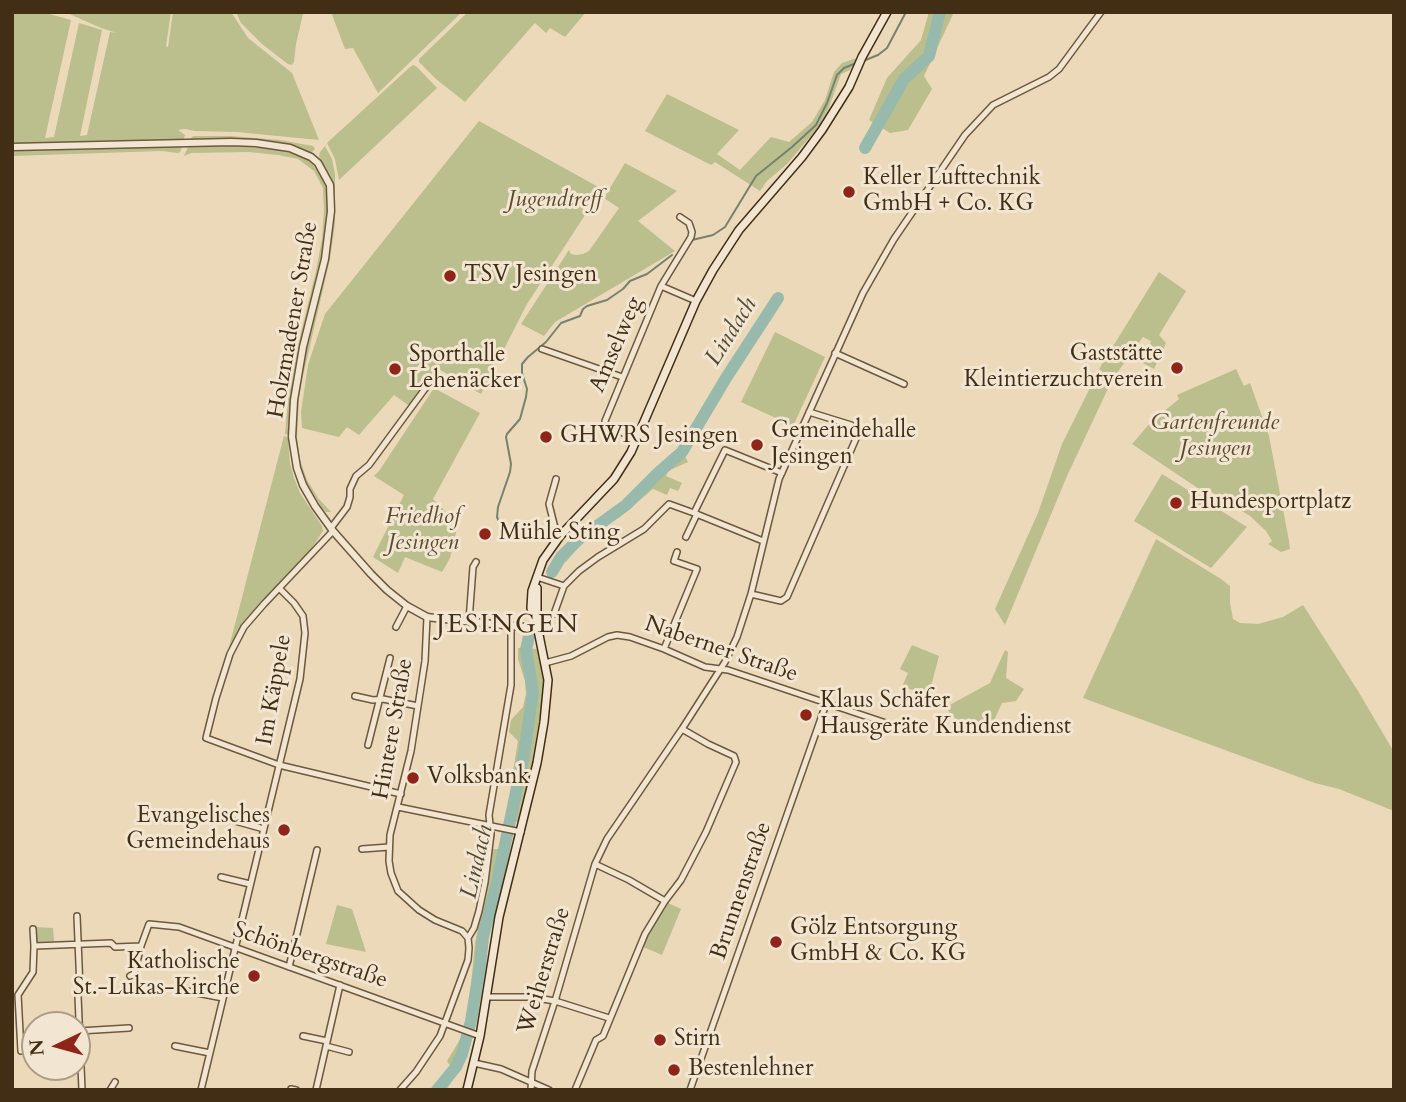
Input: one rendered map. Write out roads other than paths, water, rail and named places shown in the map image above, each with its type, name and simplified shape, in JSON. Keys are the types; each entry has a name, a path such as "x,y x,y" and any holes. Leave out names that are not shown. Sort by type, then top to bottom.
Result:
{"main road":[{"path":"467,1090 517,831 537,763 548,692 547,672 531,608 532,591 543,560 560,536 614,479 638,439 696,301 725,250 822,130 849,87 887,12"}],"street":[{"name":"Weiherstraße","path":"531,1090 532,1071 595,864 607,839 682,729 737,637 751,594 782,473 863,293 894,239 965,135 992,106 1049,77 1059,69 1101,12"},
{"name":"Holzmadener Straße","path":"12,147 231,142 290,148 312,157 318,163 328,179 331,211 325,259 303,347 294,400 292,437 296,468 315,506 371,574 387,590 427,617"},
{"name":"Amselweg","path":"638,439 606,426 605,421 661,286 691,237 689,223 680,217"},
{"name":"Amselweg","path":"661,286 696,301"},
{"path":"542,349 622,377"},
{"path":"835,353 904,384"},
{"path":"401,794 279,765 206,738 230,654 244,627 332,529 349,502 350,489 356,476 369,465 430,382"},
{"path":"751,594 781,601 788,597 858,434 851,425 809,412"},
{"path":"685,537 725,450 782,473"},
{"path":"556,479 549,504 555,528 560,536"},
{"path":"554,614 564,586 579,571 644,529 669,504 763,541"},
{"path":"664,649 697,569 674,561 677,552"},
{"path":"469,621 473,567 476,562"},
{"path":"537,577 564,586"},
{"name":"Im Käppele","path":"201,1090 300,679 305,633 303,615 295,603 279,589"},
{"path":"396,627 408,606"},
{"path":"427,617 522,627 537,625"},
{"name":"Hintere Straße","path":"427,617 425,661 418,706 388,847 391,873 398,891 419,910 462,931 468,938"},
{"path":"400,1090 431,1051 445,1023 468,960 468,938 479,911 491,834 489,815 511,685 511,625"},
{"name":"Naberner Straße","path":"545,663 571,656 617,635 642,640 705,667 728,670 886,723"},
{"path":"368,745 390,658"},
{"path":"355,696 418,706"},
{"name":"Brunnenstraße","path":"690,1090 826,704"},
{"path":"575,1090 597,1040 603,1036 645,934 681,880 706,832 736,762 734,756 682,729"},
{"path":"398,807 517,831"},
{"path":"235,821 264,829"},
{"path":"362,849 388,847"},
{"path":"289,967 317,850"},
{"path":"595,864 665,901"},
{"path":"221,877 250,884"},
{"path":"77,916 79,1011"},
{"name":"Schönbergstraße","path":"130,976 134,974 149,924 179,928 476,1035"},
{"path":"21,1051 18,995 33,972 33,929"},
{"path":"34,946 111,943 115,947 141,946"},
{"path":"316,1090 340,985"},
{"path":"187,991 223,998"},
{"path":"487,997 531,997 555,1001 609,1018"},
{"path":"91,1030 130,1028"},
{"path":"303,1036 349,1052"},
{"path":"175,1046 210,1054"},
{"path":"474,1063 501,1069 549,1090"},
{"path":"110,1090 115,1082"}],"waterway":[{"path":"863,61 887,48 906,12"},
{"name":"Lindach","path":"865,148 904,79 929,56 940,12"},
{"path":"692,240 713,235 725,227 756,176 816,125 837,75 854,64"},
{"path":"500,524 497,517 498,507 511,464 506,437 520,419 526,397 522,364 546,342 561,323 580,316 587,306 607,300 630,281 647,274 672,255"},
{"name":"Lindach","path":"552,572 561,557 579,539 626,505 682,452 778,298"},
{"name":"Lindach","path":"437,1090 456,1067 471,1021 483,937 524,754 533,692 526,650 529,636"}],"place":[{"name":"Keller Lufttechnik GmbH + Co. KG","path":"849,192"},
{"name":"TSV Jesingen","path":"450,276"},
{"name":"Gaststätte Kleintierzuchtverein","path":"1177,368"},
{"name":"Sporthalle Lehenäcker","path":"395,369"},
{"name":"GHWRS Jesingen","path":"546,437"},
{"name":"Gemeindehalle Jesingen","path":"757,445"},
{"name":"Hundesportplatz","path":"1176,503"},
{"name":"Mühle Sting","path":"485,534"},
{"name":"Klaus Schäfer Hausgeräte Kundendienst","path":"806,715"},
{"name":"Volksbank","path":"413,778"},
{"name":"Evangelisches Gemeindehaus","path":"284,830"},
{"name":"Gölz Entsorgung GmbH & Co. KG","path":"776,942"},
{"name":"Katholische St.-Lukas-Kirche","path":"254,976"},
{"name":"Stirn","path":"660,1040"},
{"name":"Bestenlehner","path":"674,1070"}],"district":[{"name":"JESINGEN","path":"508,626"}],"park label":[{"name":"Jugendtreff","path":"555,201"},
{"name":"Gartenfreunde Jesingen","path":"1215,437"},
{"name":"Friedhof Jesingen","path":"423,531"}]}
